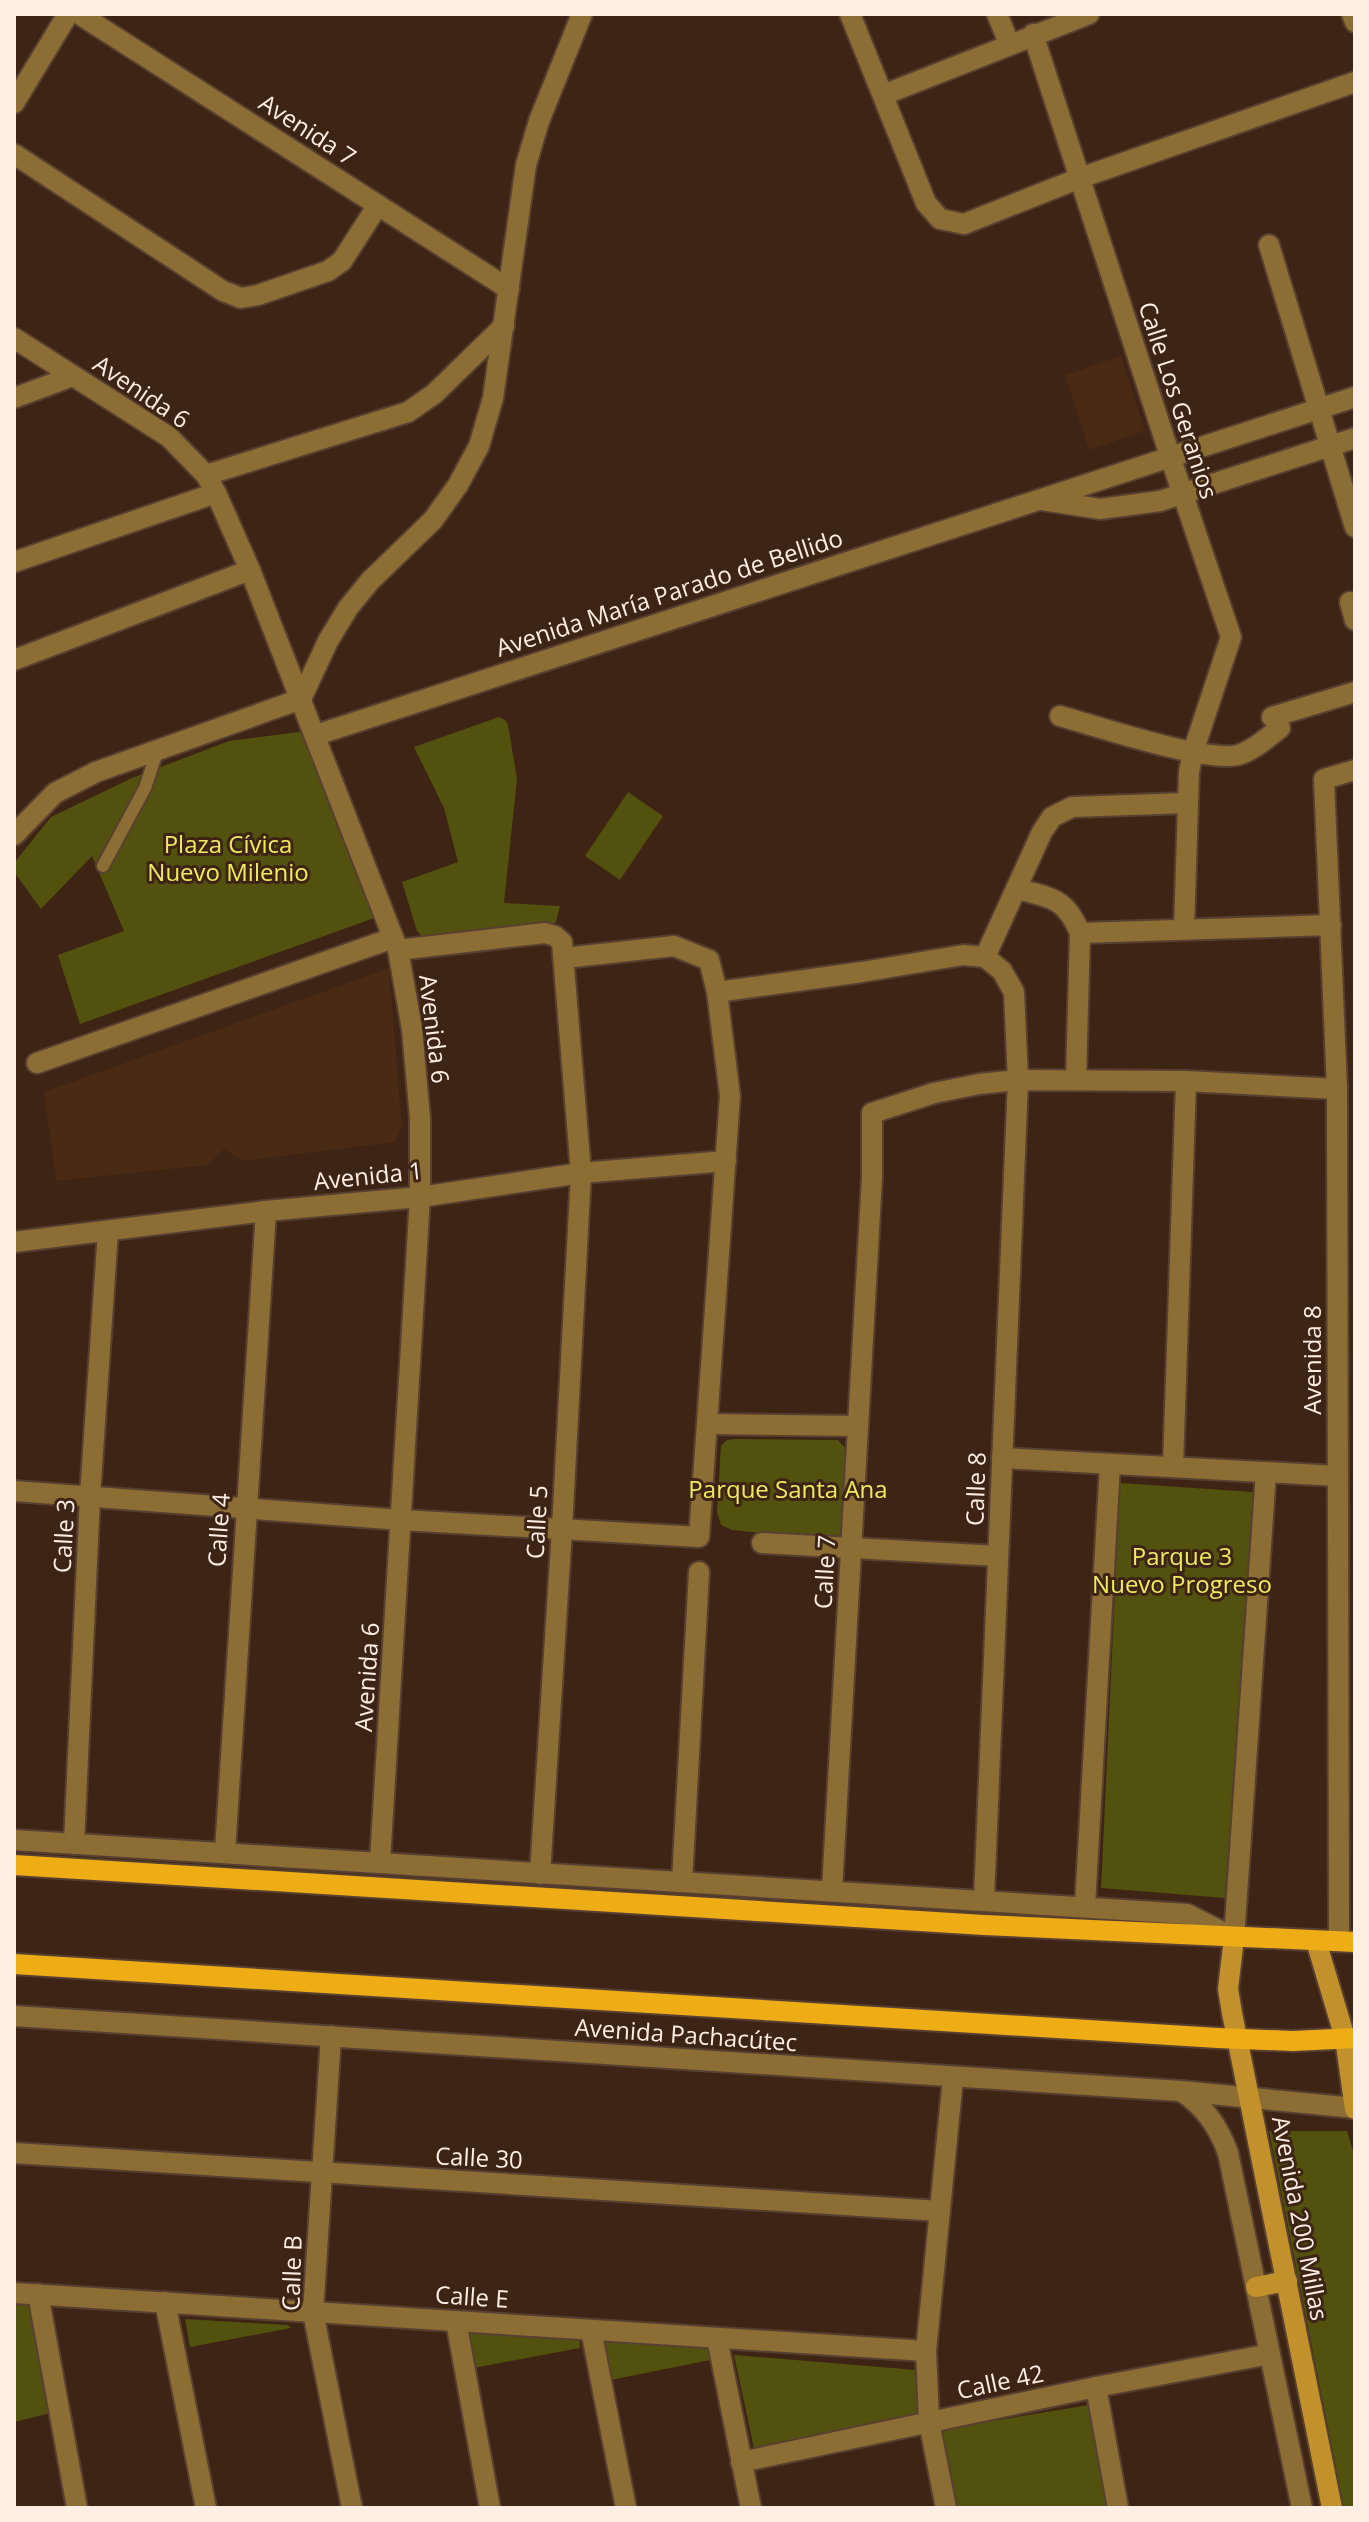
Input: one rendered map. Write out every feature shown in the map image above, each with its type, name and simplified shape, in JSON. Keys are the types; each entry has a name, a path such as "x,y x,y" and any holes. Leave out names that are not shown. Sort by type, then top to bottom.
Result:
{"main road":[{"path":"14,1865 1234,1938 1347,1942"},
{"name":"Avenida 200 Millas","path":"1234,1938 1228,1989 1332,2508"},
{"path":"1316,1941 1350,2038 1355,2108"},
{"name":"Avenida Pachacútec","path":"14,1964 1237,2039 1350,2038"},
{"path":"1256,2287 1287,2281"}],"street":[{"path":"14,103 68,14"},
{"name":"Avenida 7","path":"79,14 509,289"},
{"path":"14,835 55,793 96,772 301,699 328,641 348,608 370,581 433,520 458,485 479,446 493,398 526,165 539,121 582,14"},
{"path":"850,14 926,203 940,219 964,224 1080,178 1355,82"},
{"path":"997,14 1009,43"},
{"path":"883,95 1089,14"},
{"path":"1352,14 1355,22"},
{"name":"Calle Los Geranios","path":"1033,34 1231,637 1193,752"},
{"path":"14,154 223,291 241,298 328,271 342,261 378,205"},
{"path":"1269,245 1355,527"},
{"path":"14,562 211,484 408,412 434,394 504,326"},
{"name":"Avenida 6","path":"14,338 169,437 211,484 250,570 396,944 412,1029 420,1118 420,1197 380,1862"},
{"path":"14,398 73,376"},
{"name":"Avenida María Parado de Bellido","path":"316,735 1355,397"},
{"name":"Avenida María Parado de Bellido","path":"1038,499 1100,509 1160,501 1355,438"},
{"path":"14,660 250,570"},
{"path":"1060,716 1222,757 1240,755 1276,723 1355,692"},
{"path":"1184,929 1187,803 1193,752"},
{"name":"Avenida 8","path":"1347,1942 1346,1516 1338,1476 1346,1148 1337,1089 1324,779 1355,770"},
{"path":"717,992 963,955 985,957 1042,832 1052,817 1072,807 1187,803"},
{"path":"1016,889 1057,899 1073,915 1080,933 1076,1080"},
{"path":"1080,933 1331,925"},
{"path":"14,1491 402,1520 699,1537 730,1096 717,992 709,960 674,946 564,958 562,942 545,933 396,944 37,1063"},
{"name":"Calle 8","path":"984,1899 1018,1080 1014,992 1002,971 985,957"},
{"name":"Calle 5","path":"540,1874 581,1173 564,958"},
{"path":"1018,1080 1186,1081 1337,1089"},
{"name":"Calle 7","path":"832,1890 872,1177 872,1113 934,1093 1018,1080"},
{"path":"1173,1467 1186,1081"},
{"name":"Avenida 1","path":"14,1242 266,1211 420,1197 581,1173 726,1161"},
{"name":"Calle 4","path":"225,1852 266,1211"},
{"name":"Calle 3","path":"74,1844 90,1496 108,1231"},
{"path":"708,1424 858,1426"},
{"path":"1002,1458 1338,1476"},
{"path":"1085,1906 1110,1464"},
{"path":"14,1840 1187,1914 1234,1938 1266,1472"},
{"path":"762,1543 998,1556"},
{"path":"682,1882 699,1572"},
{"name":"Avenida Pachacútec","path":"14,2016 1181,2091 1355,2108"},
{"name":"Calle B","path":"331,2036 313,2312 352,2508"},
{"path":"946,2508 929,2422 926,2351 953,2078"},
{"path":"1181,2091 1195,2101 1220,2131 1228,2153 1302,2508"},
{"name":"Calle 30","path":"14,2153 940,2211"},
{"name":"Calle E","path":"14,2293 926,2351"},
{"path":"38,2294 77,2508"},
{"path":"165,2302 206,2508"},
{"path":"456,2321 490,2508"},
{"path":"591,2330 626,2508"},
{"path":"717,2338 751,2508"},
{"name":"Calle 42","path":"741,2462 1096,2387 1270,2354"},
{"path":"1096,2387 1118,2508"}],"lane":[{"path":"103,866 145,788 158,749"}],"shaded area":[{"path":"1121,356 1145,431 1089,450 1065,375"},
{"path":"389,968 402,1127 395,1142 242,1161 224,1149 208,1165 56,1181 44,1092"}],"green space":[{"path":"499,717 508,725 517,779 504,903 560,906 556,922 547,928 422,936 417,931 402,882 458,862 444,808 414,747"},
{"name":"Plaza Cívica Nuevo Milenio","path":"307,731 377,917 80,1024 58,955 124,931 92,856 41,909 14,872 14,863 51,817 132,778 229,741"},
{"path":"628,792 663,816 620,880 585,856"},
{"name":"Parque Santa Ana","path":"727,1440 838,1440 846,1449 848,1458 840,1537 834,1540 732,1530 721,1525 717,1512 721,1446"},
{"name":"Parque 3 Nuevo Progreso","path":"1120,1483 1253,1492 1225,1898 1101,1888"},
{"path":"1269,2131 1347,2131 1355,2158 1355,2508 1344,2508"},
{"path":"14,2304 32,2305 55,2412 14,2422"},
{"path":"185,2319 288,2325 291,2328 190,2347"},
{"path":"467,2329 579,2335 580,2348 473,2368"},
{"path":"599,2339 714,2345 715,2359 606,2381"},
{"path":"734,2355 916,2370 919,2419 755,2453"},
{"path":"1089,2405 1108,2508 954,2508 938,2430"}]}
